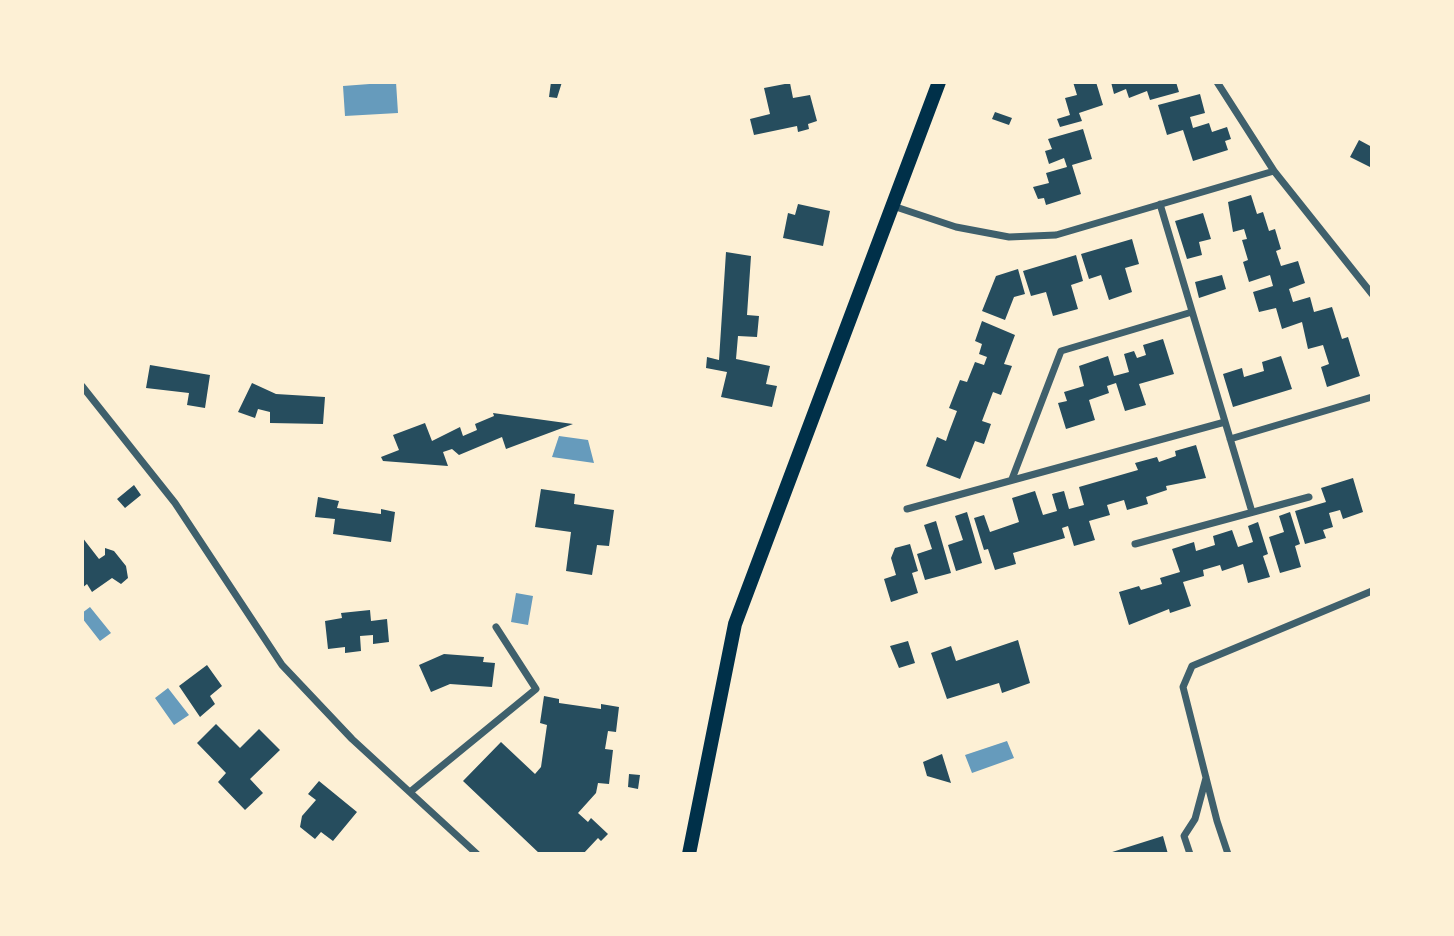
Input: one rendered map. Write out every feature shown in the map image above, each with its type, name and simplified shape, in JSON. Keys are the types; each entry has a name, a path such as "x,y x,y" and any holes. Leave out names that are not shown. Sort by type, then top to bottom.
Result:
{"main road":[{"path":"689,854 735,624 939,82"}],"street":[{"path":"1217,82 1274,171 1372,294"},
{"path":"892,206 956,227 1009,237 1056,235 1274,171"},
{"path":"1160,204 1252,512"},
{"path":"1012,479 1061,351 1192,312"},
{"path":"82,386 175,503 282,665 352,738 477,854"},
{"path":"1230,439 1372,397"},
{"path":"907,509 1225,422"},
{"path":"1135,544 1309,497"},
{"path":"1228,854 1182,687 1192,666 1372,591"},
{"path":"410,792 536,689 496,627"},
{"path":"1190,854 1184,836 1195,819 1207,774"}],"water":[{"path":"396,82 398,113 345,116 343,86"},
{"path":"559,436 588,440 594,463 552,457"},
{"path":"516,593 533,596 528,625 511,622"},
{"path":"90,607 111,633 100,641 82,618 82,613"},
{"path":"168,688 189,715 174,725 155,698"},
{"path":"1007,741 1014,758 972,773 965,755"}],"building":[{"path":"551,82 562,82 557,98 549,97"},
{"path":"1073,82 1096,82 1103,105 1079,113 1082,121 1060,127 1057,119 1070,115 1065,98 1077,95"},
{"path":"1111,82 1176,82 1179,92 1150,100 1147,91 1129,98 1126,89 1114,94"},
{"path":"790,83 793,98 810,95 817,121 808,124 809,129 798,132 797,126 754,135 750,119 770,114 764,88"},
{"path":"1200,94 1205,113 1190,117 1193,128 1209,123 1212,132 1227,127 1231,139 1225,141 1228,150 1193,161 1183,130 1167,135 1158,105"},
{"path":"995,112 1012,118 1009,125 992,119"},
{"path":"1083,129 1092,159 1072,165 1081,194 1046,205 1044,198 1038,199 1033,187 1049,183 1046,173 1067,167 1064,158 1049,164 1045,151 1052,149 1048,139"},
{"path":"1359,140 1372,147 1372,168 1350,157"},
{"path":"1251,195 1257,214 1263,212 1269,231 1275,229 1281,249 1276,251 1281,266 1298,261 1305,283 1289,289 1293,302 1310,297 1314,312 1332,307 1342,339 1348,337 1360,376 1327,387 1321,367 1329,364 1323,345 1308,349 1302,322 1282,329 1276,308 1259,312 1253,292 1273,286 1270,275 1249,282 1243,262 1248,260 1242,240 1247,239 1244,229 1233,232 1228,202"},
{"path":"798,204 830,211 823,246 783,238 788,213 795,215"},
{"path":"1203,213 1211,239 1199,242 1202,255 1187,259 1175,221"},
{"path":"1132,239 1139,264 1125,268 1132,292 1109,300 1101,275 1089,279 1081,254"},
{"path":"726,252 751,256 747,315 759,316 757,337 738,336 736,359 770,366 766,384 777,386 772,407 721,397 727,372 706,368 707,357 719,360"},
{"path":"1076,255 1083,281 1071,285 1078,309 1053,316 1046,292 1031,296 1023,271"},
{"path":"1018,269 1025,294 1014,297 1005,320 982,311 996,276"},
{"path":"1222,275 1226,289 1199,298 1195,282"},
{"path":"982,321 1015,335 1004,364 1012,366 1001,395 993,392 982,421 991,424 984,444 975,441 960,479 926,466 937,437 946,441 957,411 949,408 960,380 967,382 975,362 984,365 987,357 979,354 982,344 975,341"},
{"path":"1163,339 1174,374 1139,384 1146,405 1125,411 1116,383 1107,386 1109,393 1089,400 1095,420 1066,429 1058,403 1067,401 1064,392 1084,386 1079,366 1108,356 1114,376 1129,372 1124,354 1134,351 1137,358 1146,355 1143,345"},
{"path":"1281,356 1292,389 1233,407 1223,374 1242,368 1244,377 1264,371 1262,362"},
{"path":"150,365 210,375 205,408 187,405 189,393 146,388"},
{"path":"252,383 276,394 325,397 323,424 270,423 270,412 258,409 255,418 238,412"},
{"path":"493,413 573,424 506,449 502,437 459,455 452,449 443,452 448,466 383,461 381,457 399,450 393,435 425,423 432,441 460,427 463,436 477,430 475,424 494,416"},
{"path":"1196,445 1206,478 1166,486 1167,490 1146,497 1148,504 1127,510 1124,500 1107,505 1110,515 1089,521 1095,540 1074,546 1068,526 1062,528 1065,538 1013,553 1016,564 995,570 988,549 984,550 974,518 984,515 990,532 1019,522 1012,498 1035,491 1043,515 1057,511 1052,494 1064,491 1069,509 1084,505 1079,487 1138,470 1135,463 1157,457 1159,462 1176,456 1175,451"},
{"path":"1353,478 1363,512 1343,519 1340,510 1329,513 1333,527 1323,530 1326,538 1305,544 1295,511 1326,502 1321,488"},
{"path":"134,485 141,495 125,508 117,499"},
{"path":"541,489 575,494 574,504 614,510 609,546 597,545 592,575 566,571 571,532 535,527"},
{"path":"318,497 339,501 337,508 381,514 381,509 395,512 391,542 333,534 335,519 315,517"},
{"path":"967,512 982,563 956,571 948,545 963,540 955,516"},
{"path":"1290,512 1300,544 1295,546 1301,567 1280,573 1269,537 1284,532 1279,516"},
{"path":"936,521 951,573 925,580 917,554 932,549 924,525"},
{"path":"1258,522 1268,554 1263,556 1270,577 1248,583 1243,564 1222,571 1220,565 1203,570 1204,576 1183,582 1191,606 1170,613 1169,609 1129,625 1119,592 1139,586 1141,590 1162,584 1160,578 1180,572 1172,549 1194,542 1196,551 1215,545 1213,536 1232,530 1238,547 1253,542 1248,526"},
{"path":"82,537 99,559 105,555 105,548 114,551 126,566 128,578 121,584 112,578 92,592 87,584 82,588"},
{"path":"910,544 918,571 912,573 918,593 891,602 884,579 896,575 891,558 895,548"},
{"path":"370,610 371,621 387,619 389,642 373,644 373,635 360,636 361,651 345,653 345,647 328,649 325,621 342,618 341,613"},
{"path":"1018,640 1030,683 1002,693 999,683 947,699 931,653 951,646 956,661"},
{"path":"908,641 915,663 899,668 890,646"},
{"path":"444,654 484,657 483,662 495,663 492,687 450,684 431,692 419,665"},
{"path":"207,665 222,686 210,696 215,704 200,717 179,686"},
{"path":"544,696 559,699 559,703 601,709 601,704 619,707 616,732 608,731 605,749 613,750 609,784 598,783 596,793 578,813 588,822 591,818 608,834 601,841 598,838 583,854 540,854 463,781 501,742 535,774 541,767 547,725 540,723"},
{"path":"216,724 240,748 259,729 280,750 250,779 263,793 245,810 218,782 226,773 197,743"},
{"path":"942,754 951,783 927,776 923,762"},
{"path":"629,774 640,775 638,789 628,787"},
{"path":"319,781 357,812 333,841 321,832 315,839 300,827 302,816 316,800 308,794"},
{"path":"1163,836 1168,854 1109,854 1109,853"}]}
